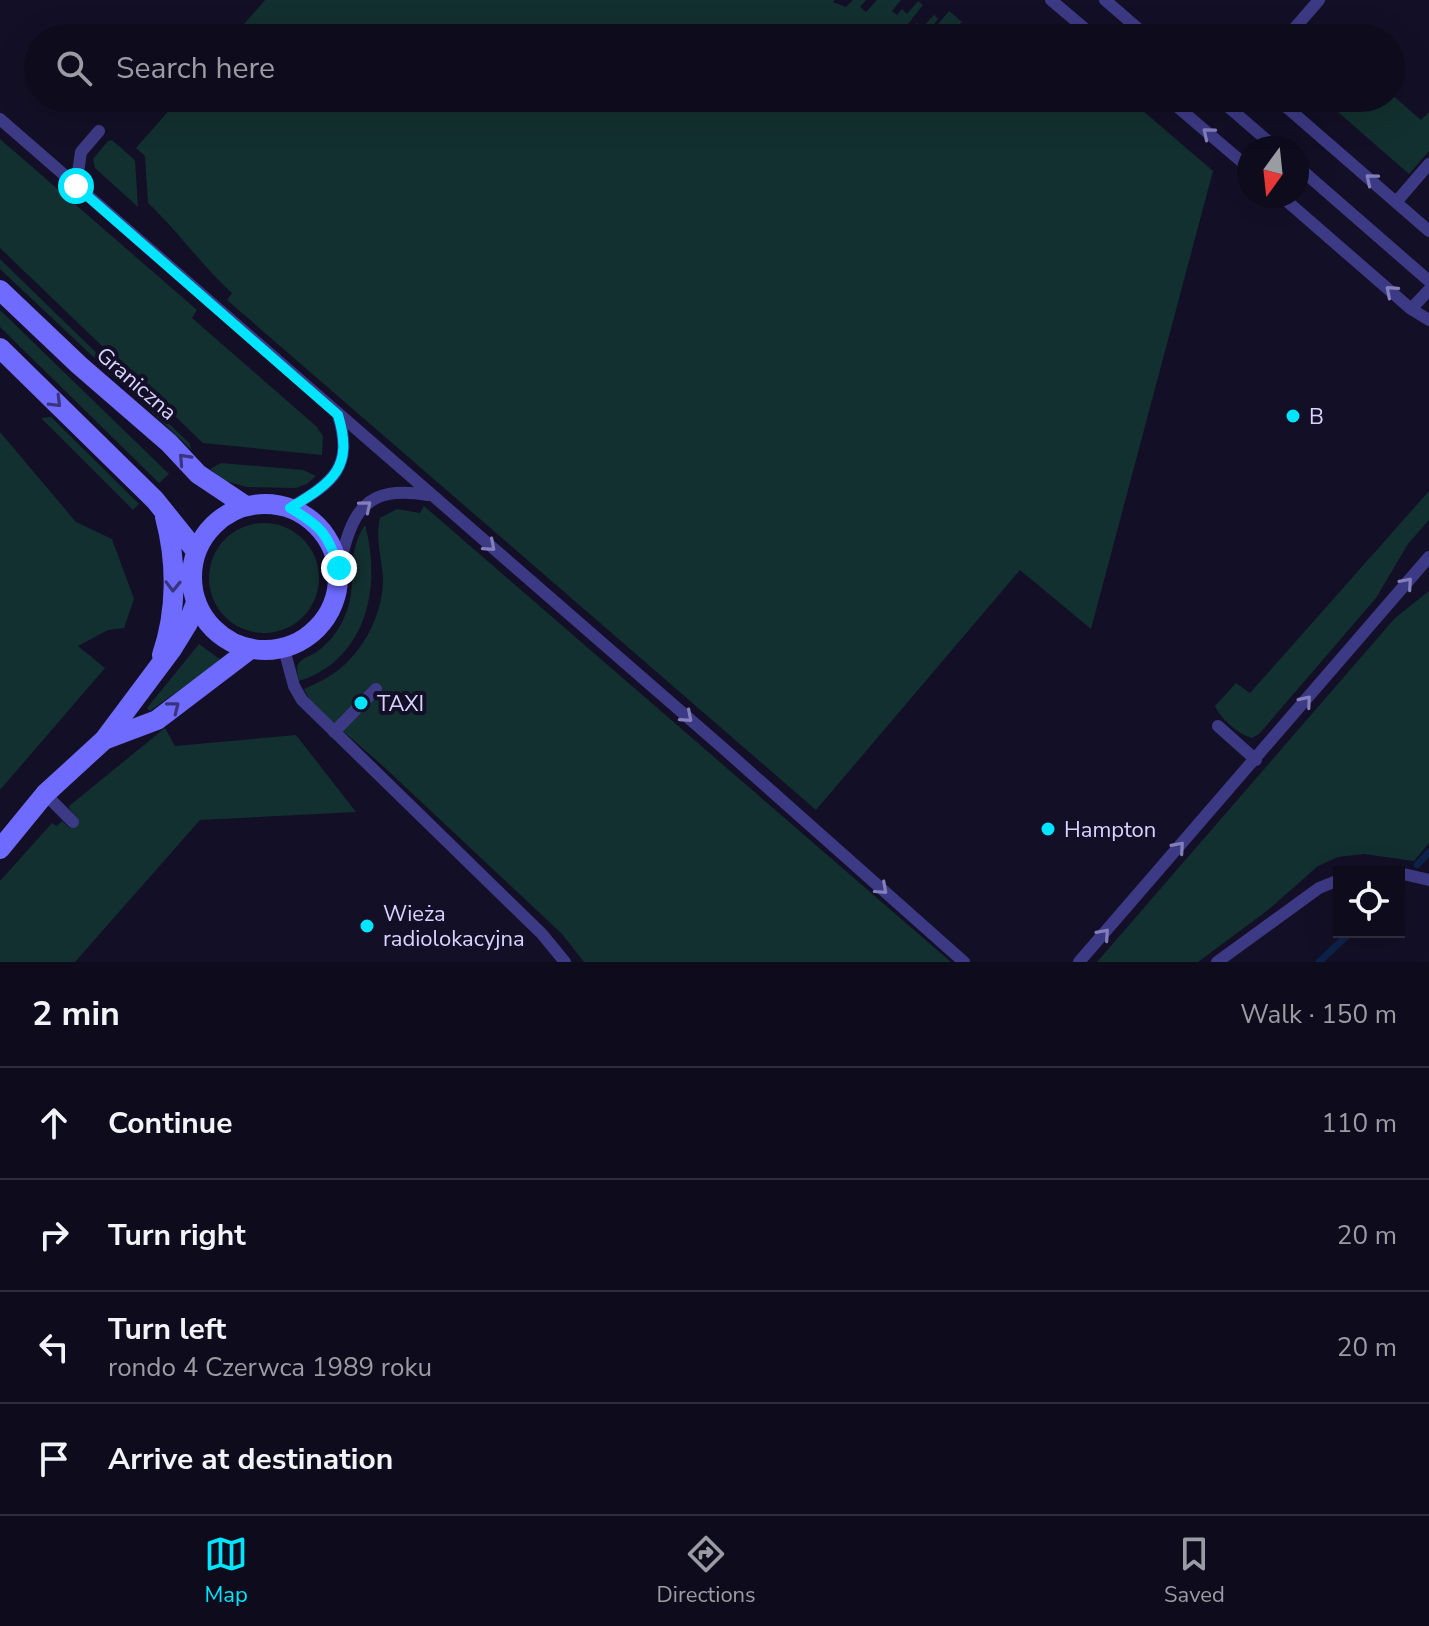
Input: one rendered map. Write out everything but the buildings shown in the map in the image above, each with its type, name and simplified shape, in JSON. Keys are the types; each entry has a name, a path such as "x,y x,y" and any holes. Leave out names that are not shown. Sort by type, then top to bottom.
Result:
{"main road":[{"name":"Graniczna","path":"0,290 79,365 169,443 198,474 246,506"},
{"path":"0,348 163,509 196,551"},
{"path":"268,504 290,508 313,521 331,542 339,568 338,594 328,617 310,636 284,649 249,650 230,643 215,631 195,605 191,573 196,551 211,528 233,511 268,504"},
{"path":"156,671 169,627 173,592 172,557 163,509"},
{"path":"0,849 45,794 104,740 183,632 195,605"},
{"path":"104,740 157,720 249,650"}],"lane":[{"path":"1051,0 1079,24"},
{"path":"1105,0 1133,24"},
{"path":"1298,24 1319,0"},
{"path":"1183,112 1237,158"},
{"path":"1234,112 1262,136"},
{"path":"1292,112 1429,231"},
{"path":"0,119 964,962"},
{"path":"76,186 81,152 99,131"},
{"path":"1397,201 1429,164"},
{"path":"1309,176 1429,281"},
{"path":"1295,208 1411,309 1429,320"},
{"path":"1411,309 1429,290"},
{"path":"290,508 325,485 343,461 345,438 338,415"},
{"path":"339,568 347,533 367,502 383,494 407,491 431,495"},
{"path":"1079,962 1429,557"},
{"path":"284,649 296,691 334,732 542,934 565,962"},
{"path":"334,732 376,689"},
{"path":"1218,726 1256,760"},
{"path":"45,794 73,822"},
{"path":"1405,874 1429,880"},
{"path":"1217,962 1319,888 1333,882"}],"green space":[{"path":"265,0 835,0 833,2 846,7 853,0 866,0 860,7 866,12 877,0 901,0 892,11 897,15 902,9 907,14 918,1 923,5 908,24 244,24"},
{"path":"949,11 962,22 960,24 938,24"},
{"path":"934,15 938,19 934,24 926,24"},
{"path":"1405,106 1421,120 1429,112 1429,151 1409,174 1338,112 1405,112"},
{"path":"168,112 1144,112 1213,171 1091,629 1020,570 816,810 227,300 232,293 148,203 145,156 136,148"},
{"path":"0,139 197,310 192,318 316,426 323,436 322,455 203,443 0,248"},
{"path":"112,140 135,160 138,207 95,168 93,159"},
{"path":"0,259 189,443 192,450 0,269"},
{"path":"0,310 169,474 159,483 0,327"},
{"path":"51,417 139,504 133,510 41,418"},
{"path":"0,432 76,522 112,539 134,599 124,628 108,630 78,646 105,668 0,790"},
{"path":"221,463 303,470 316,476 296,488 247,487 225,481 210,469"},
{"path":"1429,491 1429,520 1408,544 1376,598 1259,734 1252,738 1230,725 1215,706 1236,683 1250,693"},
{"path":"424,506 951,962 584,962 562,934 383,766 312,704 304,689 329,677 351,659 372,628 380,604 383,579 378,533 380,518 397,509 420,513"},
{"path":"264,523 285,527 303,539 315,557 319,578 315,599 303,617 285,629 264,633 243,629 225,617 213,599 209,578 213,557 225,539 243,527"},
{"path":"365,525 371,572 370,595 364,618 340,656 322,671 299,681 299,663 328,642 343,620 351,595 355,549"},
{"path":"1429,591 1429,843 1414,861 1364,854 1338,857 1318,866 1268,910 1198,962 1097,962 1395,618"},
{"path":"199,644 221,660 150,711 147,708"},
{"path":"165,728 175,746 296,735 356,812 200,820 75,962 0,962 0,881 52,823 57,826 62,821 70,828 78,818 69,806"}],"waterway":[{"path":"1417,865 1429,852"},
{"path":"1319,962 1345,938"}],"place":[{"name":"B","path":"1293,416"},
{"name":"TAXI","path":"361,703"},
{"name":"Hampton","path":"1048,829"},
{"name":"Wieża radiolokacyjna","path":"367,926"}],"route":[{"path":"76,186 338,415 345,438 343,461 325,485 290,508 313,521 331,542 339,568"}]}
